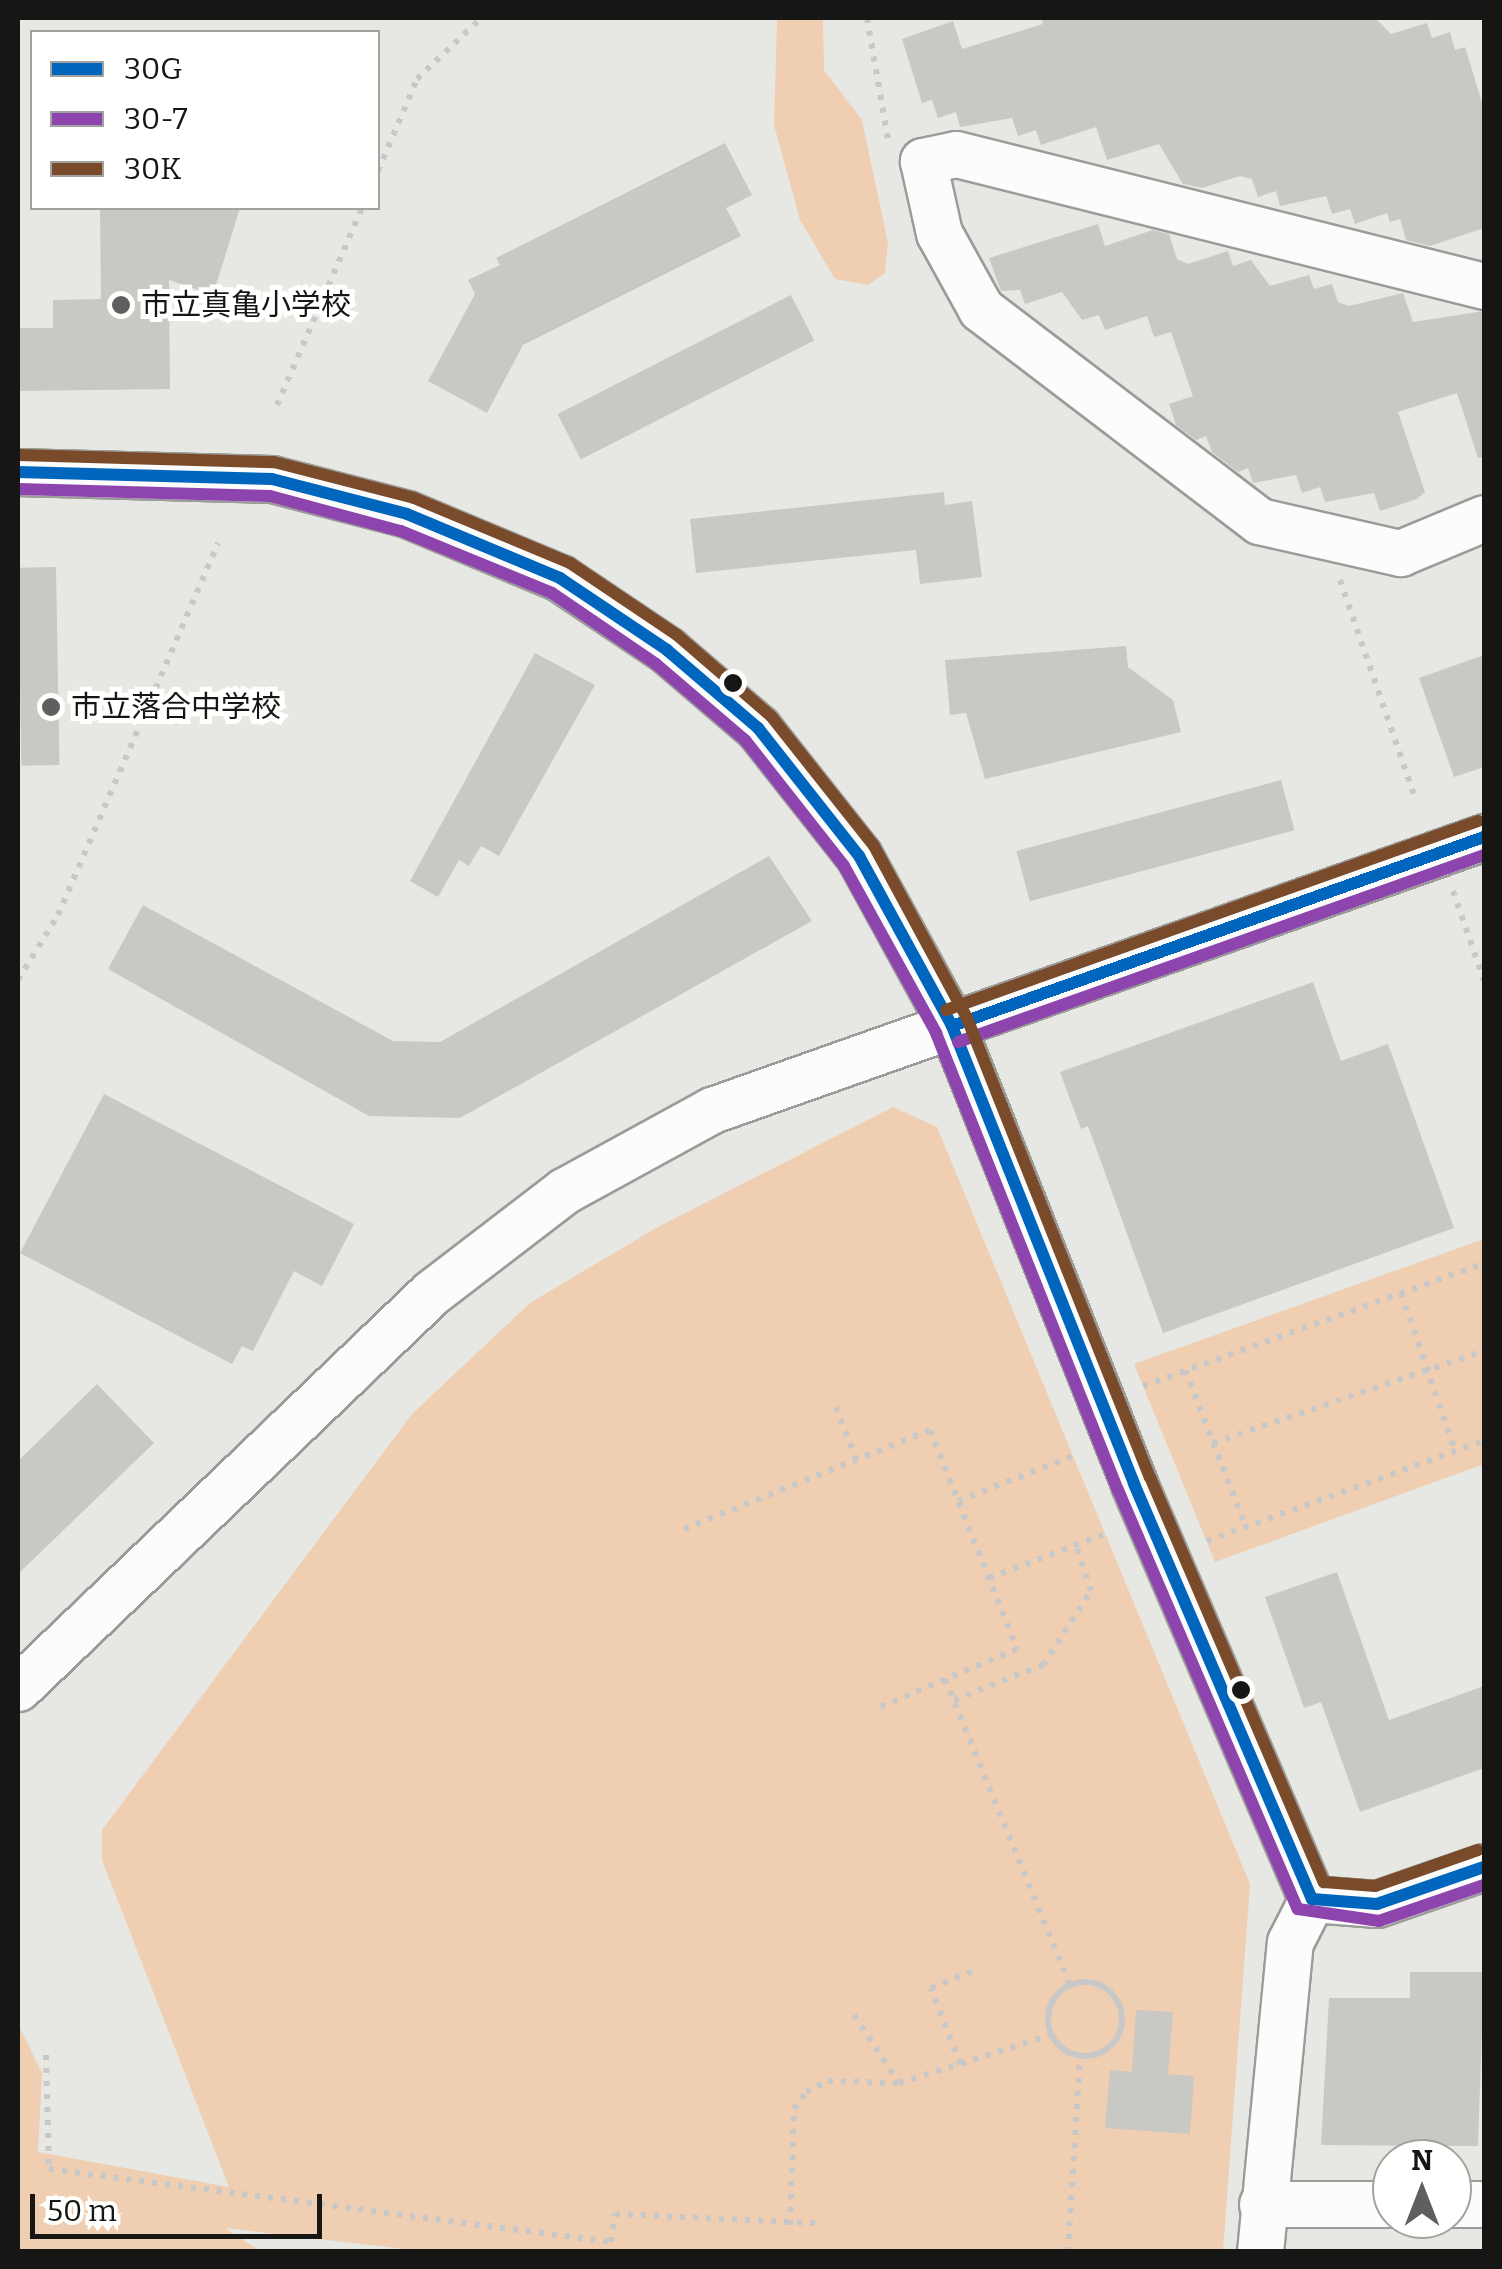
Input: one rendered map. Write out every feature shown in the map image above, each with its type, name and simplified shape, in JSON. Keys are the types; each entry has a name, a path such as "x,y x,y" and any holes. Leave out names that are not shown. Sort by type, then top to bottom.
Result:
{"street":[{"path":"1484,286 956,154 923,161 939,233 981,310 1259,521 1400,552 1484,518"},
{"path":"18,472 272,480 407,514 560,578 667,650 758,728 859,856 952,1026 1149,1520 1312,1899"},
{"path":"18,1688 431,1293 564,1190 712,1110 1484,837"},
{"path":"1312,1899 1377,1904 1484,1866"},
{"path":"1260,2252 1290,1942 1312,1899"},
{"path":"1262,2204 1372,2204"}],"path":[{"path":"380,166 417,79 481,18"},
{"path":"277,405 361,210"},
{"path":"18,980 58,915 218,544"},
{"path":"1340,578 1416,801"},
{"path":"1453,891 1484,982"},
{"path":"1143,1386 1484,1263"},
{"path":"1402,1293 1456,1451"},
{"path":"1213,1443 1484,1351"},
{"path":"1184,1370 1246,1527"},
{"path":"836,1407 856,1459"},
{"path":"684,1529 930,1430 1016,1649 875,1709"},
{"path":"1207,1541 1484,1441"},
{"path":"958,1502 1080,1453"},
{"path":"989,1578 1112,1531"},
{"path":"954,1700 1043,1665 1091,1591 1076,1545"},
{"path":"945,1679 1070,1985"},
{"path":"960,2064 931,1988 978,1970"},
{"path":"1070,1985 1105,1988 1122,2020 1104,2051 1080,2056 1051,2036 1048,2012 1070,1985"},
{"path":"854,2015 899,2082"},
{"path":"790,2225 794,2109 806,2092 828,2081 899,2082 1051,2036"},
{"path":"46,2055 49,2168 611,2242 615,2214 790,2225 816,2223"},
{"path":"1068,2252 1080,2056"}],"shaded area":[{"path":"777,18 823,18 824,70 862,120 888,243 885,273 868,285 835,279 800,220 774,125"},
{"path":"893,1107 937,1127 1250,1884 1223,2251 430,2252 225,2228 260,2251 18,2251 18,2024 42,2073 38,2152 229,2187 102,1860 102,1830 412,1414 530,1303 656,1228"},
{"path":"1484,1239 1484,1464 1215,1562 1134,1364"}],"building":[{"path":"1041,18 1375,18 1391,34 1427,23 1432,38 1450,32 1455,50 1465,47 1484,109 1484,228 1430,246 1406,240 1400,219 1390,222 1387,213 1355,224 1350,209 1332,214 1326,196 1280,206 1276,191 1258,197 1252,179 1240,176 1202,188 1183,184 1159,144 1107,160 1096,127 1041,145 1036,130 1018,136 1012,118 960,127 956,112 938,118 932,100 922,103 902,39 953,21 962,49 1043,24"},
{"path":"725,143 752,195 726,208 741,236 523,345 487,413 428,381 475,294 468,280 500,265 496,258"},
{"path":"100,210 239,210 213,295 169,280 170,389 18,391 18,328 53,328 53,300 101,299"},
{"path":"1098,224 1105,246 1153,230 1169,234 1177,259 1188,264 1228,251 1233,266 1251,260 1270,286 1309,275 1314,289 1332,284 1338,302 1349,306 1403,293 1413,322 1484,311 1484,457 1478,458 1457,393 1398,412 1425,492 1417,499 1380,511 1374,493 1325,502 1320,487 1302,493 1296,475 1253,483 1248,468 1238,472 1212,452 1206,436 1196,440 1176,425 1169,404 1193,396 1171,332 1154,337 1147,316 1105,330 1099,315 1082,320 1062,292 1025,304 1020,290 1001,291 989,258"},
{"path":"791,295 814,340 581,459 558,414"},
{"path":"944,492 945,505 972,501 982,577 920,584 916,550 696,573 690,519"},
{"path":"56,567 59,765 21,766 18,568"},
{"path":"1126,646 1128,667 1173,700 1181,732 985,779 966,713 950,715 945,660"},
{"path":"535,653 595,685 499,856 481,846 469,866 459,860 438,897 410,881"},
{"path":"1484,655 1484,767 1454,777 1419,678"},
{"path":"1281,780 1294,830 1030,901 1016,851"},
{"path":"769,856 812,921 460,1118 369,1116 108,969 143,905 393,1041 440,1042"},
{"path":"1313,982 1341,1061 1388,1044 1454,1228 1163,1333 1088,1126 1081,1129 1060,1072"},
{"path":"104,1094 354,1224 322,1286 294,1271 253,1351 242,1346 232,1364 20,1253"},
{"path":"97,1384 154,1443 18,1574 18,1461"},
{"path":"1337,1572 1389,1720 1484,1686 1484,1768 1360,1812 1321,1702 1304,1708 1265,1597"},
{"path":"1410,1972 1484,1972 1478,2146 1472,2146 1472,2139 1372,2139 1372,2145 1321,2145 1329,1998 1410,1998"},
{"path":"1136,2010 1173,2012 1168,2074 1194,2076 1190,2134 1105,2128 1110,2070 1132,2072"}],"transit line":[{"name":"30K","path":"18,455 274,462 414,498 570,563 677,635 771,716 874,846 967,1018 1150,1477 1324,1882 1375,1886 1478,1850"},
{"name":"30G","path":"18,472 272,479 407,514 560,578 667,650 758,728 859,856 952,1026 1134,1484 1312,1899 1377,1904 1484,1867"},
{"name":"30-7","path":"18,489 270,496 401,531 552,593 656,664 745,740 844,866 936,1033 1118,1490 1298,1909 1379,1921 1484,1885"},
{"name":"30K","path":"946,1010 1478,821"},
{"name":"30G","path":"952,1026 1484,837"},
{"name":"30-7","path":"958,1042 1484,855"}],"place":[{"name":"市立真亀小学校","path":"121,305"},
{"name":"市立落合中学校","path":"51,707"}]}
